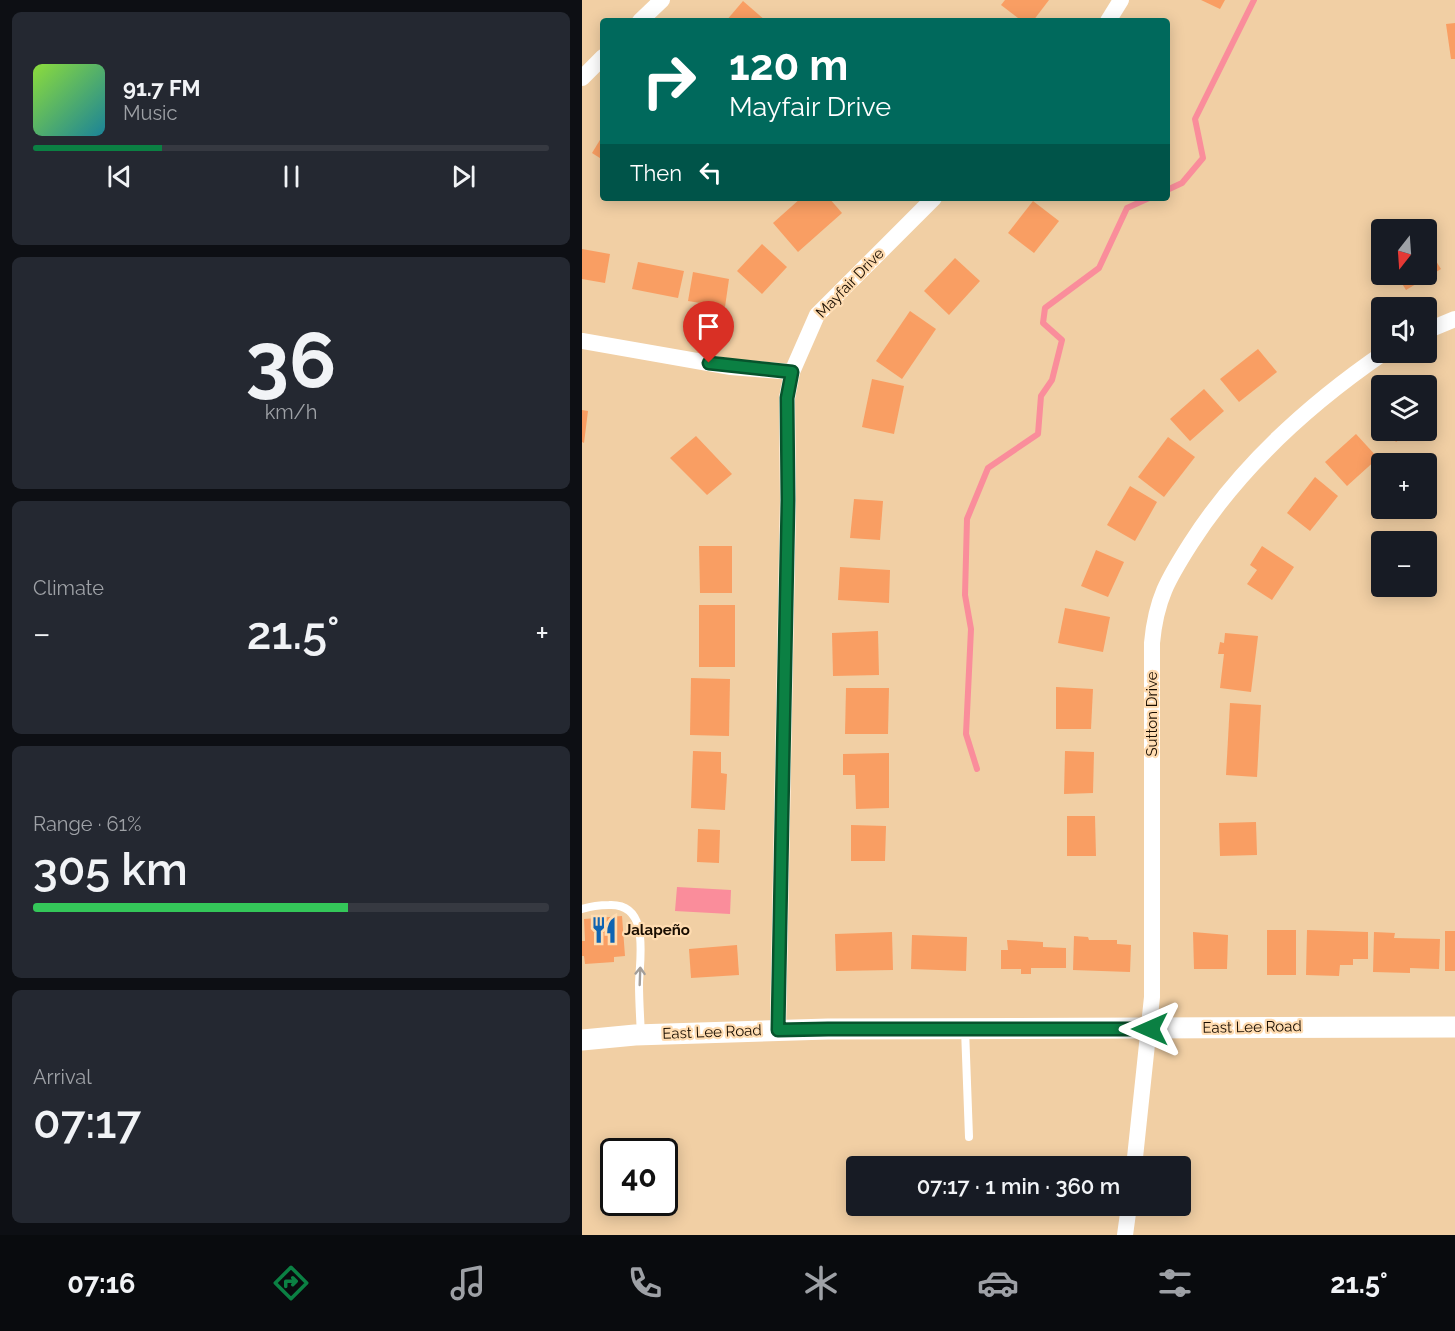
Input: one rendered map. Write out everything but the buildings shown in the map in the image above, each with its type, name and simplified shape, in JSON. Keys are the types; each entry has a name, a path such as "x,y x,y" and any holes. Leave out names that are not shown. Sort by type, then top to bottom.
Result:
{"street":[{"path":"643,18 662,0"},
{"path":"1110,18 1121,0"},
{"path":"582,78 600,60"},
{"name":"Mayfair Drive","path":"778,1030 788,500 787,398 792,372 817,315 931,201"},
{"path":"1437,326 1455,319"},
{"path":"582,341 731,367 792,372"},
{"name":"Sutton Drive","path":"1135,1156 1152,997 1152,643 1156,611 1163,591 1204,522 1238,479 1289,426 1343,380 1371,361"},
{"name":"East Lee Road","path":"582,1040 641,1035 778,1030 1455,1027"},
{"path":"1125,1235 1128,1216"}],"lane":[{"path":"582,909 590,906 621,904 632,912 641,941 639,1007 641,1035"},
{"path":"965,1029 969,1137"}],"shaded area":[{"path":"677,887 731,890 730,914 675,911"}],"waterway":[{"path":"1170,189 1182,183 1203,158 1195,119 1254,0"},
{"path":"977,769 966,734 971,629 965,595 967,519 988,468 1038,434 1041,396 1052,380 1062,340 1043,323 1045,308 1099,268 1127,208 1142,201"}],"place":[{"name":"Jalapeño","path":"604,930"}],"route":[{"path":"709,363 792,372 787,398 788,500 778,1030 1150,1029"}]}
